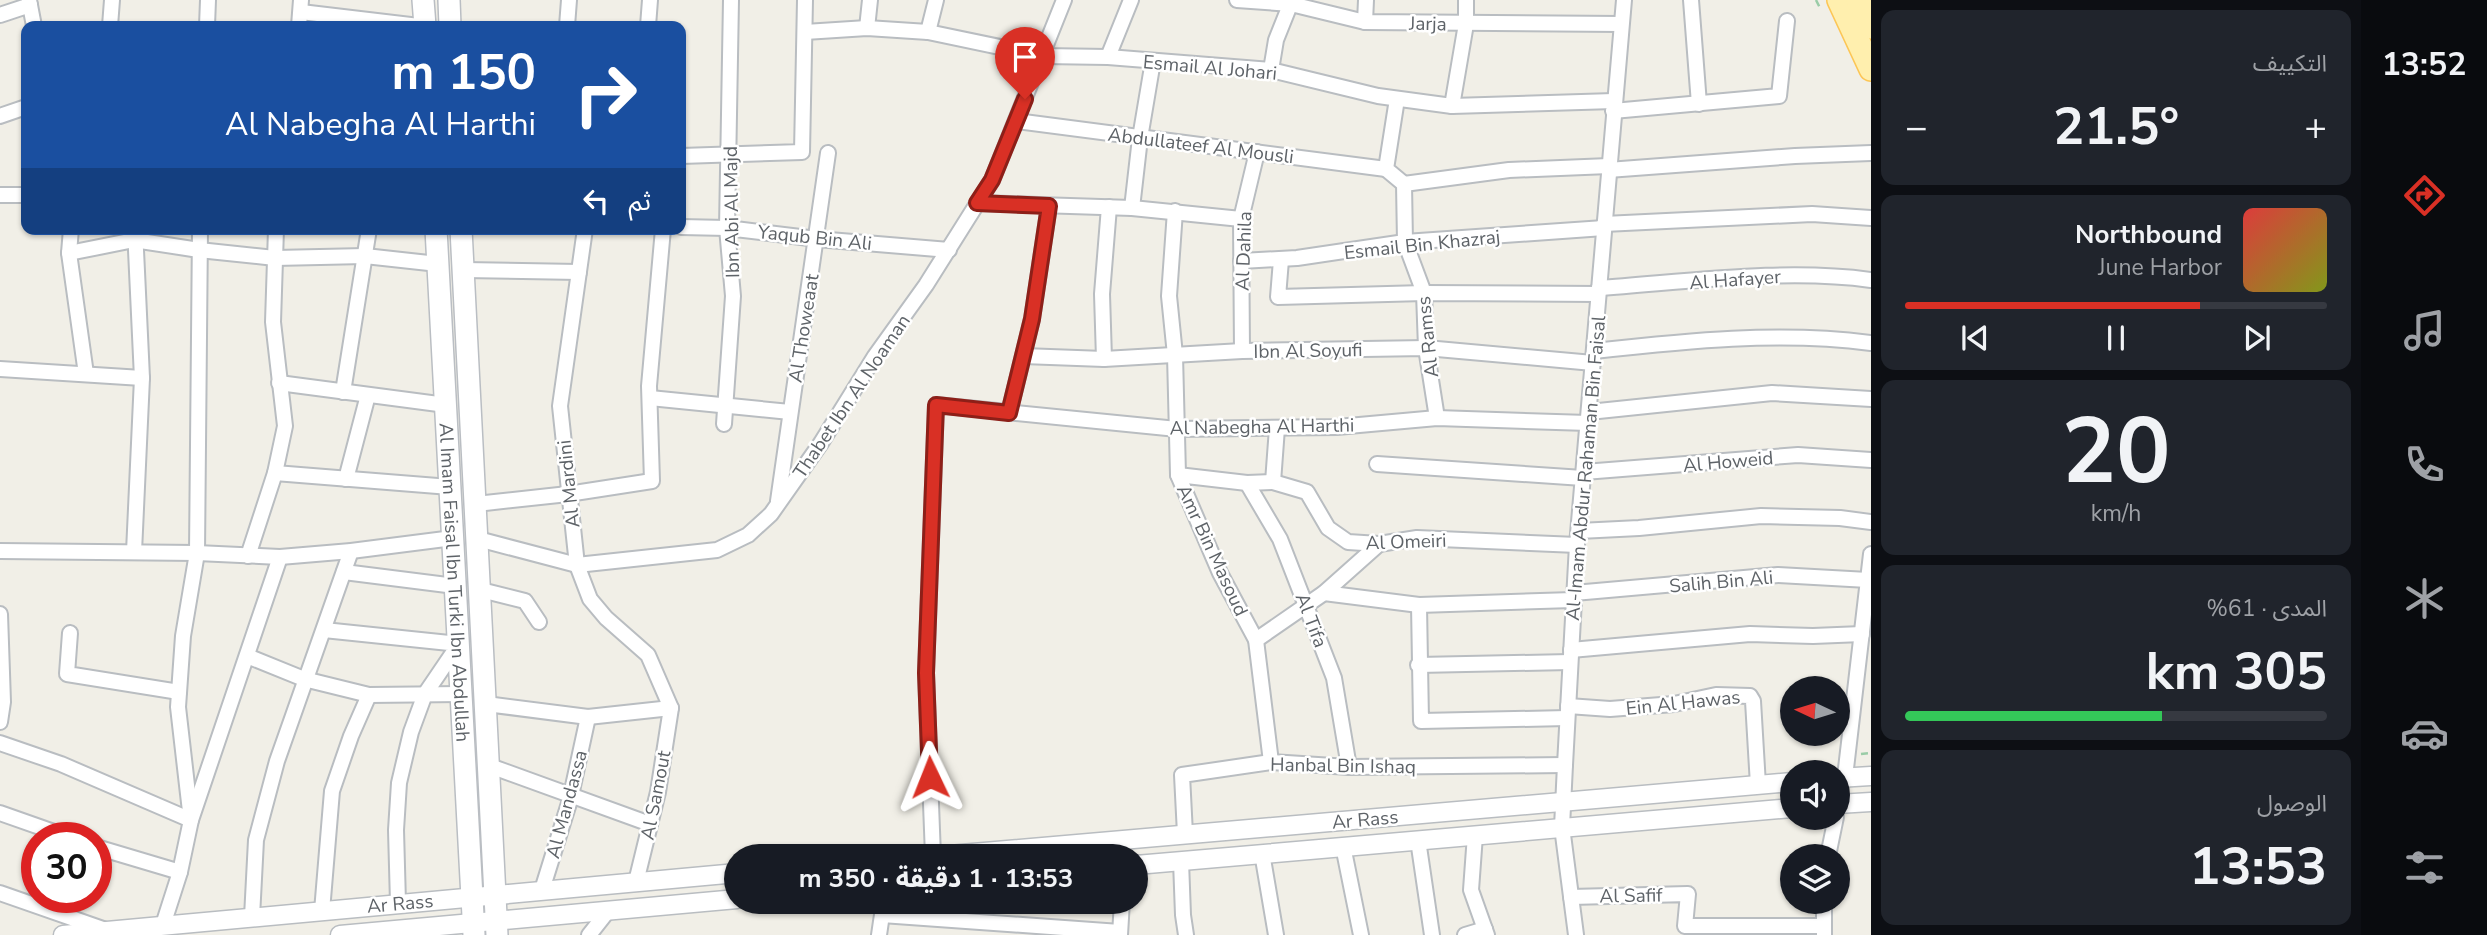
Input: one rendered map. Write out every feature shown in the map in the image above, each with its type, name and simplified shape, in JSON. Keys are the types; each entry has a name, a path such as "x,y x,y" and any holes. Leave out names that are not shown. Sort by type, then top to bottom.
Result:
{"main road":[{"path":"422,21 423,0"},
{"path":"449,0 450,21"},
{"path":"1839,0 1871,69"},
{"path":"1858,0 1871,27"},
{"name":"Al Imam Faisal Ibn Turki Ibn Abdullah","path":"436,235 474,929"},
{"name":"Al Imam Faisal Ibn Turki Ibn Abdullah","path":"461,235 497,928"}],"street":[{"path":"110,21 112,0"},
{"path":"207,21 208,0"},
{"path":"567,21 569,0"},
{"path":"648,21 650,0"},
{"name":"Ibn Abi Al Majd","path":"724,424 733,296 727,228 731,0"},
{"path":"686,156 802,152 805,0"},
{"path":"867,28 870,0"},
{"path":"928,32 936,0"},
{"name":"Thabet Ibn Al Noaman","path":"478,538 577,565 717,550 748,535 778,504 821,443 875,356 948,250 992,180 1064,0"},
{"path":"1108,57 1131,0"},
{"name":"Jarja","path":"1237,0 1291,2 1365,22 1621,24"},
{"path":"1365,22 1366,0"},
{"path":"1452,107 1466,24 1466,0"},
{"name":"Al-Imam Abdur Rahaman Bin Faisal","path":"1576,935 1562,827 1563,802 1578,538 1624,0"},
{"path":"1691,0 1699,104"},
{"path":"0,15 29,2 33,21"},
{"path":"1271,71 1276,40 1291,2"},
{"path":"300,13 375,21"},
{"name":"Esmail Al Johari","path":"805,32 867,28 928,32 1043,56 1108,57 1271,71 1397,99 1452,107 1614,106 1699,104 1779,96 1787,21"},
{"path":"1132,208 1153,61"},
{"path":"1397,99 1387,169 1404,184 1509,170 1609,168 1871,153"},
{"path":"0,116 21,109"},
{"name":"Abdullateef Al Mousli","path":"1016,121 1387,169"},
{"name":"Al Dahila","path":"1242,351 1241,219 1257,152"},
{"name":"Al Thoweaat","path":"778,504 828,153"},
{"name":"Al Ramss","path":"1404,184 1405,242 1424,293 1426,348 1437,418"},
{"path":"0,195 21,195"},
{"path":"977,203 1132,208 1241,219"},
{"path":"1009,413 1032,319 1049,206"},
{"path":"1104,359 1102,294 1109,208"},
{"name":"Amr Bin Masoud","path":"1175,211 1169,296 1175,355 1178,475 1220,573 1256,640 1271,762"},
{"name":"Esmail Bin Khazraj","path":"1241,261 1281,260 1405,242 1604,226 1812,214 1871,218"},
{"name":"Yaqub Bin Ali","path":"686,226 948,250"},
{"path":"70,235 69,253 86,374"},
{"path":"69,253 132,235"},
{"path":"134,552 142,378 135,235"},
{"path":"139,235 199,250 275,258 365,256 438,264"},
{"path":"191,820 178,707 183,636 197,554 200,235"},
{"path":"248,556 275,473 285,426 273,322 276,235"},
{"path":"343,391 368,235"},
{"name":"Al Mardini","path":"584,235 560,406 577,565 590,600 648,655 671,708"},
{"path":"476,503 568,494 652,481 650,398 663,235"},
{"path":"1281,260 1278,297 1424,293"},
{"path":"464,270 579,272"},
{"name":"Al Hafayer","path":"1424,293 1599,291 1773,276 1815,275 1871,280"},
{"name":"Ibn Al Soyufi","path":"1023,356 1104,359 1242,351 1426,348 1593,357 1703,340 1835,338 1871,343"},
{"path":"0,369 142,378"},
{"path":"279,383 446,405"},
{"name":"Al Nabegha Al Harthi","path":"933,844 926,673 936,405 1177,429 1337,427 1437,418 1588,417 1772,393 1871,399"},
{"path":"346,479 368,395"},
{"path":"650,398 790,412"},
{"path":"1273,482 1277,428"},
{"name":"Al Howeid","path":"1377,464 1584,475 1798,455 1871,460"},
{"path":"275,473 450,487"},
{"name":"Al Omeiri","path":"1178,475 1248,483 1273,482 1307,492 1328,528 1348,542 1379,544 1417,538 1578,538 1639,528 1761,516 1871,522"},
{"name":"Al Tifa","path":"1248,483 1280,539 1334,678 1349,767"},
{"path":"0,551 280,557 453,538"},
{"path":"1256,640 1324,593 1379,544"},
{"path":"251,917 256,839 277,761 351,551"},
{"path":"1844,760 1871,554"},
{"path":"163,925 180,872 191,820 280,557"},
{"path":"344,572 455,586"},
{"name":"Salih Bin Ali","path":"1324,593 1419,605 1574,596 1778,575 1868,580"},
{"path":"481,590 525,601 539,622"},
{"name":"Ein Al Hawas","path":"1419,605 1421,721 1674,704 1716,695 1750,696 1754,701 1758,785"},
{"path":"0,614 4,702 0,722"},
{"path":"324,630 459,644 425,694 411,732 399,783 396,830 398,903"},
{"path":"70,633 67,674 179,692"},
{"path":"1418,665 1571,656 1750,634 1862,634"},
{"path":"247,656 304,679 369,695 461,694"},
{"path":"323,911 332,791 369,695"},
{"path":"486,704 588,717 671,708"},
{"name":"Al Samout","path":"636,882 658,792 671,708"},
{"name":"Al Mandassa","path":"542,890 571,795 588,717"},
{"path":"0,743 61,764 191,820"},
{"name":"Hanbal Bin Ishaq","path":"1185,834 1182,775 1271,762 1349,767 1565,765"},
{"path":"490,766 650,824"},
{"path":"1850,777 1871,776"},
{"name":"Ar Rass","path":"1073,844 1780,783"},
{"path":"1850,806 1871,802"},
{"name":"Ar Rass","path":"1148,864 1780,809"},
{"path":"0,813 26,822"},
{"path":"1465,935 1486,932 1471,890 1475,835"},
{"path":"1418,840 1432,935"},
{"path":"1343,846 1361,935"},
{"path":"112,851 180,872"},
{"path":"1262,853 1276,935"},
{"path":"1181,861 1186,935"},
{"name":"Ar Rass","path":"63,935 724,874"},
{"path":"0,893 108,931"},
{"name":"Al Safif","path":"1571,897 1688,894 1685,926 1824,930"},
{"name":"Ar Rass","path":"340,935 497,928 608,911 724,900"},
{"path":"589,935 608,911"},
{"path":"879,935 882,914"},
{"path":"938,914 1120,934 1121,914"}],"route":[{"path":"930,777 926,673 936,405 1009,413 1032,319 1049,206 977,203 992,180 1025,99"}]}
